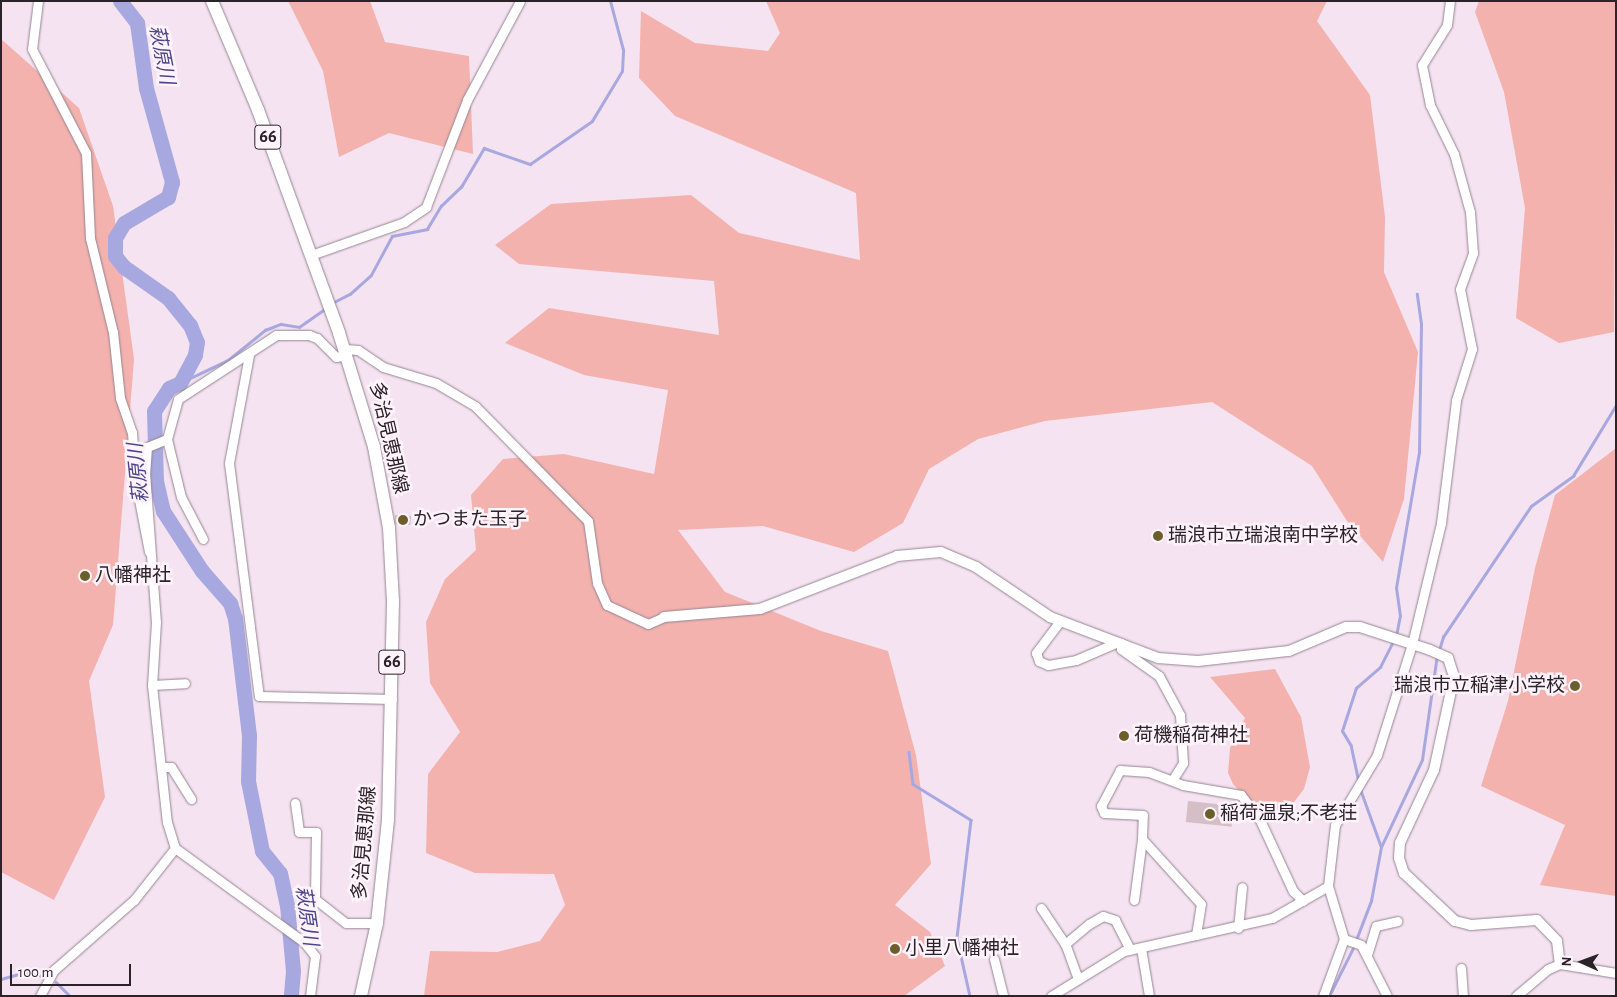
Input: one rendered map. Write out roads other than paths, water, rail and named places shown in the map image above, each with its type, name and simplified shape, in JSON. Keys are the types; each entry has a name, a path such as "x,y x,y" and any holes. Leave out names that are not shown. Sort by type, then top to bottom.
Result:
{"main road":[{"name":"多治見恵那線","path":"212,1 252,94 339,333 374,447 389,528 392,698 388,829 377,922 361,996"}],"street":[{"path":"38,1 32,49 86,153 90,238 113,332 120,398 132,432 135,479 149,552 157,640 152,684 167,822 175,848 304,942 315,956 310,996"},
{"path":"311,255 404,222 426,207 467,100 520,1"},
{"path":"1323,995 1344,939 1328,886 1335,825 1364,781 1377,755 1412,644 1441,522 1456,400 1472,349 1460,289 1473,253 1470,212 1454,154 1430,105 1422,65 1447,25 1450,1"},
{"path":"203,539 181,497 167,439 178,399 249,355 276,335 296,332 317,338 336,357 345,352 358,350 383,368 436,383 475,406 588,521 597,583 607,605 648,624 664,617 760,609 897,556 919,551 955,556 1060,621 1119,643 1176,661 1289,651 1346,627 1360,627 1430,650 1448,658 1454,677 1434,770 1400,843 1399,858 1404,873 1454,921 1471,924 1537,920 1557,941 1560,964"},
{"path":"249,355 229,463 259,696 392,698"},
{"path":"149,552 153,539 145,473 147,447 167,439"},
{"path":"1060,621 1036,653 1039,660 1048,665 1076,660 1119,643"},
{"path":"1119,643 1121,649 1159,676 1180,715 1183,763 1173,779"},
{"path":"152,684 185,683"},
{"path":"161,767 170,766 191,800"},
{"path":"1134,900 1142,839 1143,815 1104,813 1101,806 1120,770 1130,768 1222,794 1240,795 1260,820 1294,891 1303,901"},
{"path":"296,803 300,832 316,832 314,899 346,923 377,922"},
{"path":"1142,839 1201,904 1196,935"},
{"path":"40,996 54,970 134,900 175,848"},
{"path":"1051,996 1078,978 1130,949 1238,928 1272,918 1328,886"},
{"path":"1238,928 1242,887"},
{"path":"1041,908 1065,944 1078,978"},
{"path":"1065,944 1103,916 1114,920 1130,949"},
{"path":"1366,955 1376,926 1397,921"},
{"path":"1344,939 1361,945 1387,996"},
{"path":"1141,948 1149,996"},
{"path":"994,959 1003,996"},
{"path":"1516,996 1548,969 1560,964 1616,973"},
{"path":"1461,968 1463,996"}],"waterway":[{"name":"萩原川","path":"120,1 137,23 146,88 172,182 168,197 124,223 115,238 115,256 124,267 168,298 190,325 197,342 195,355 180,383 169,388 154,411 156,481 163,511 202,571 230,603 235,618 249,735 248,781 262,851 280,873 287,905 293,971 291,996"},
{"path":"332,303 350,294 371,275 392,236 427,229 441,206 461,187 484,148 530,164 592,121 622,71 623,50 610,1"},
{"path":"1396,636 1400,616 1396,588 1419,452 1421,324 1417,294"},
{"path":"180,383 228,360 265,330 281,324 299,327 326,308"},
{"path":"1439,650 1443,637 1531,506 1573,476 1616,405"},
{"path":"1358,780 1351,746 1342,731 1356,688 1380,667 1393,641"},
{"path":"1356,940 1371,901 1381,847 1422,760 1437,655"},
{"path":"909,752 913,784 971,820 957,938 970,996"},
{"path":"1360,788 1381,846"},
{"path":"1329,996 1354,946"},
{"path":"1,979 25,972 43,976"},
{"path":"56,982 70,996"}],"place":[{"name":"かつまた玉子","path":"403,520"},
{"name":"瑞浪市立瑞浪南中学校","path":"1158,536"},
{"name":"八幡神社","path":"85,576"},
{"name":"瑞浪市立稲津小学校","path":"1575,686"},
{"name":"荷機稲荷神社","path":"1124,736"},
{"name":"稲荷温泉;不老荘","path":"1210,814"},
{"name":"小里八幡神社","path":"895,949"}]}
